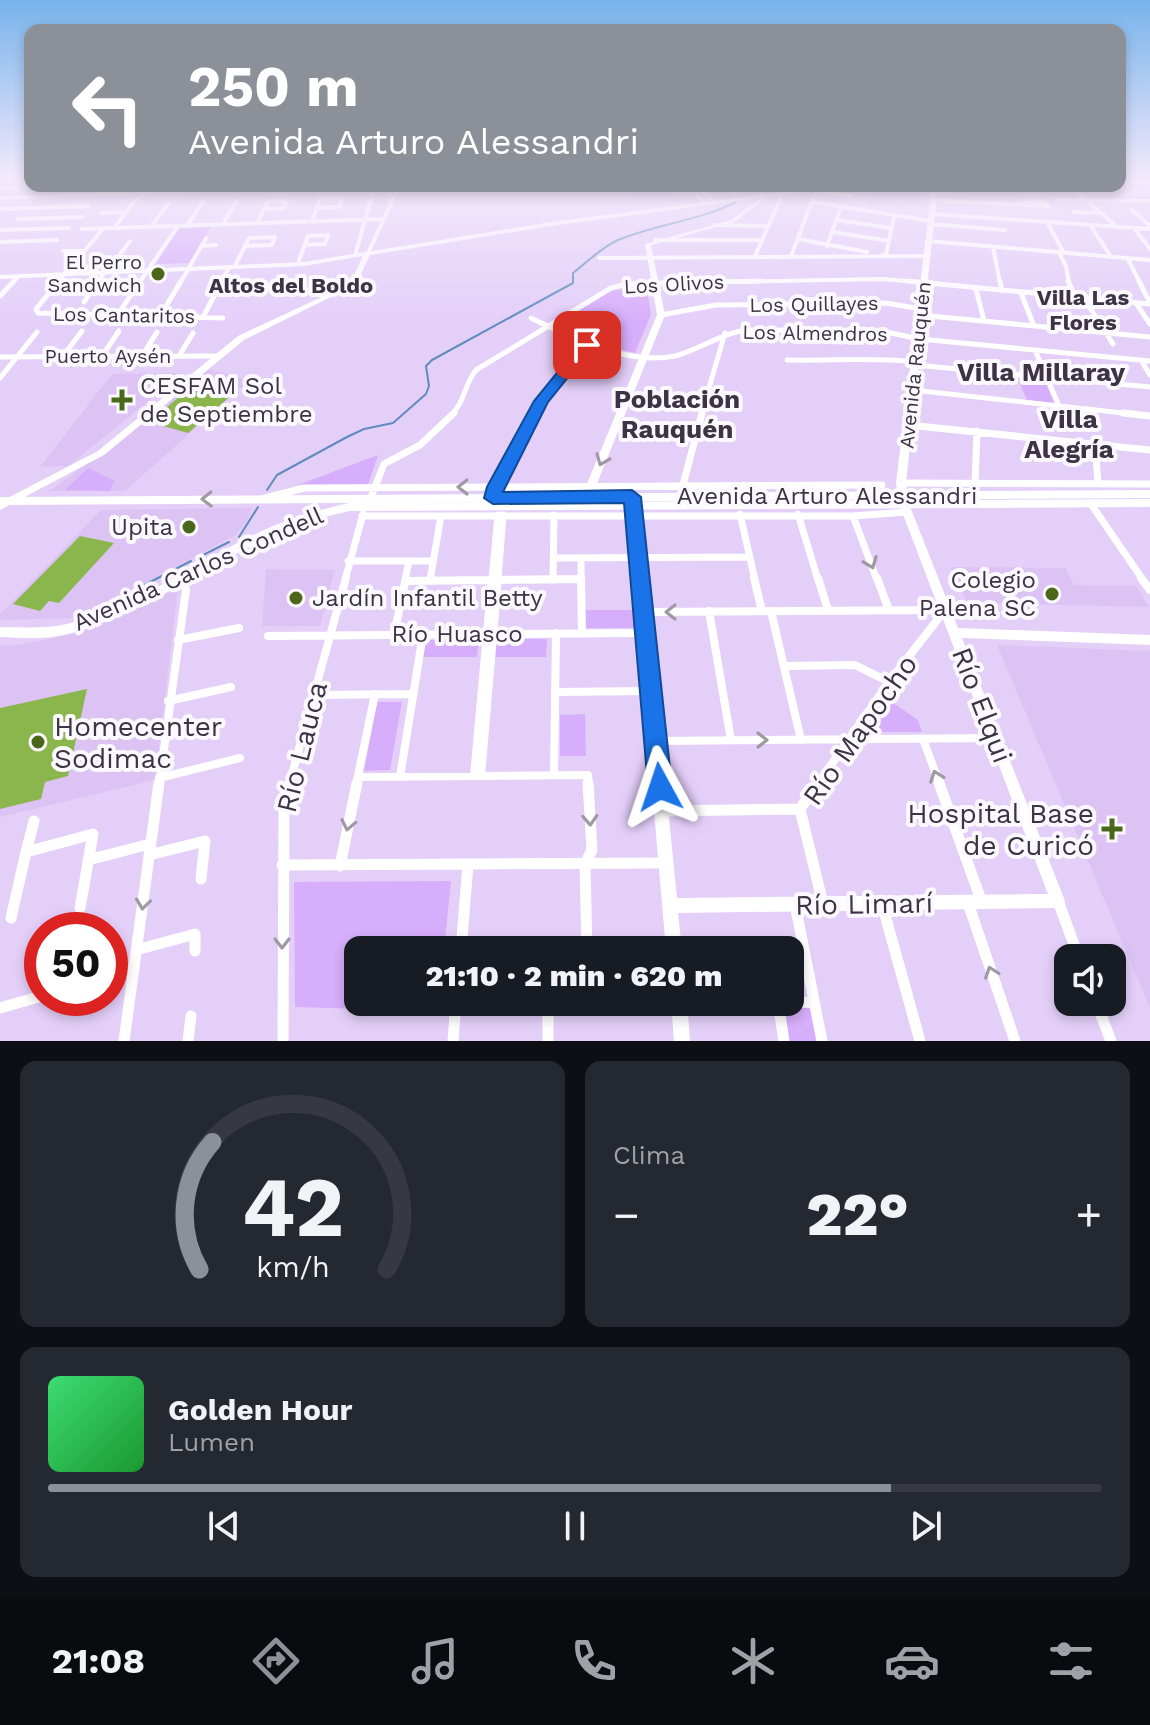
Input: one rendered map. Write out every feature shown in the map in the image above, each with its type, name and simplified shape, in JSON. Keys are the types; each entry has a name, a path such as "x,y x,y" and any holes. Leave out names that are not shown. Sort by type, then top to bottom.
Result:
{"main road":[{"path":"0,276 291,265 542,226"},
{"path":"590,492 661,315 648,245 655,240 713,226"},
{"name":"Avenida Rauquén","path":"905,504 901,483 930,226"},
{"path":"232,266 369,251"},
{"path":"3,502 74,470 101,453 217,356 247,335 341,292 356,278 369,251"},
{"path":"0,276 66,273"},
{"name":"Avenida Arturo Alessandri","path":"349,507 369,502 494,492 590,492 634,506 681,491 905,504 1150,494"},
{"path":"277,529 288,512 285,498"},
{"name":"Avenida Arturo Alessandri","path":"3,502 285,498 634,506 1150,503"},
{"name":"Río Elqui","path":"905,504 1058,901"},
{"path":"634,506 673,936"},
{"name":"Avenida Carlos Condell","path":"0,632 52,631 88,623 277,529 314,514 349,507"},
{"path":"954,633 1150,640"},
{"name":"Río Limarí","path":"670,906 1058,901"},
{"path":"680,1016 682,1041"}],"street":[{"path":"117,316 178,226"},
{"path":"82,229 195,226"},
{"path":"356,252 363,226"},
{"path":"369,251 381,226"},
{"path":"746,226 769,226 755,256"},
{"path":"791,256 803,226"},
{"path":"823,256 835,226"},
{"path":"875,226 891,228 886,255"},
{"path":"972,226 1005,230"},
{"path":"1003,226 1014,249"},
{"path":"1049,226 1062,253 1067,280 1076,297 1090,308 1113,344"},
{"path":"1086,226 1150,227"},
{"path":"1091,226 1111,257"},
{"path":"1,231 69,228"},
{"name":"Los Cantaritos","path":"103,228 36,309 38,313 223,318"},
{"path":"1134,228 1150,249"},
{"path":"833,232 889,241"},
{"path":"299,260 308,236 328,235 325,244 305,245"},
{"path":"203,317 249,238 275,237 272,245 245,246"},
{"path":"165,308 206,238"},
{"path":"1142,238 1150,239"},
{"path":"798,239 886,255"},
{"path":"0,242 57,240"},
{"path":"655,240 762,240"},
{"path":"84,302 130,241"},
{"path":"928,241 1150,260"},
{"path":"202,246 216,245"},
{"path":"993,247 1002,291"},
{"path":"63,251 84,251"},
{"path":"599,258 927,256"},
{"path":"1128,259 1137,272 1139,287 1150,303"},
{"path":"0,296 18,277"},
{"name":"Los Olivos","path":"369,502 384,464 420,445 462,405 471,375 611,288 655,282 882,279 1150,303"},
{"path":"976,289 984,321"},
{"path":"1021,293 1034,326"},
{"name":"Los Quillayes","path":"661,315 716,305 886,303 921,312 984,321 1150,337"},
{"path":"1136,303 1150,324"},
{"name":"Los Almendros","path":"531,318 587,345 642,357 675,356 725,333 745,330 881,331 919,339 1150,361"},
{"path":"63,356 82,331"},
{"path":"102,356 119,331"},
{"path":"0,378 37,332"},
{"path":"142,356 157,332"},
{"path":"179,356 193,333"},
{"path":"681,491 725,333"},
{"path":"494,492 542,401 587,345"},
{"path":"1035,350 1059,406"},
{"name":"Puerto Aysén","path":"0,357 217,356"},
{"path":"787,360 856,361 876,357 1150,387"},
{"path":"1141,360 1150,375"},
{"path":"912,390 1150,416"},
{"path":"908,425 1150,450"},
{"path":"975,484 977,431"},
{"path":"1095,444 1098,484"},
{"name":"Avenida Arturo Alessandri","path":"901,483 1150,484"},
{"name":"Avenida Arturo Alessandri","path":"590,492 882,485"},
{"name":"Avenida Arturo Alessandri","path":"265,498 304,488 441,516 554,515 634,506 740,514 853,516 905,504"},
{"name":"Río Lauca","path":"283,1041 284,805 348,561 369,502"},
{"path":"1091,504 1150,590"},
{"path":"740,514 749,557 784,666 801,740"},
{"path":"798,514 828,610"},
{"path":"477,776 500,515"},
{"path":"553,580 554,515"},
{"path":"430,581 441,516"},
{"path":"853,516 889,610"},
{"path":"553,558 749,557"},
{"path":"581,558 582,633"},
{"path":"348,561 433,561"},
{"path":"394,635 409,561"},
{"path":"124,1041 168,701 186,590 181,578"},
{"path":"405,581 581,579"},
{"path":"644,612 945,610"},
{"name":"Río Mapocho","path":"823,904 800,809 852,739 889,682 945,610"},
{"path":"709,611 731,740"},
{"path":"178,640 239,628"},
{"path":"554,776 556,633"},
{"name":"Río Huasco","path":"268,636 646,633"},
{"path":"400,777 423,634"},
{"path":"784,666 855,665 889,682"},
{"path":"168,701 231,687"},
{"path":"555,692 651,691"},
{"path":"340,866 375,694"},
{"path":"313,695 413,694"},
{"path":"656,741 995,738"},
{"path":"923,739 1015,1041"},
{"path":"159,778 240,758"},
{"path":"358,777 588,775 592,850 585,864 587,936"},
{"path":"662,811 800,809"},
{"path":"11,918 34,821"},
{"path":"26,852 93,834 80,908"},
{"path":"88,860 205,841 201,879"},
{"path":"282,865 667,863"},
{"path":"462,936 468,865"},
{"name":"Río Elqui","path":"1058,901 1074,944"},
{"path":"795,904 822,1041"},
{"path":"882,904 920,1041"},
{"path":"136,950 195,934 195,951"},
{"path":"128,971 134,969"},
{"path":"0,1008 24,1001"},
{"path":"804,1002 814,1002"},
{"path":"188,1041 191,1016"},
{"path":"453,1041 455,1016"},
{"path":"548,1016 548,1041"},
{"path":"780,1016 784,1041"},
{"path":"1101,1016 1111,1041"}],"shaded area":[{"path":"211,227 189,263 156,264 179,228"},
{"path":"646,285 651,314 635,353 589,341 555,325 610,291"},
{"path":"207,369 250,380 125,491 49,491 142,424"},
{"name":"CESFAM Sol de Septiembre","path":"183,373 68,466 40,467 112,374"},
{"path":"1017,377 1044,379 1054,403 1027,400"},
{"path":"378,455 368,485 298,485"},
{"path":"88,468 115,481 109,491 65,490"},
{"path":"252,508 245,524 235,535 122,596 70,618 0,620 0,614 101,510"},
{"name":"Colegio Palena SC","path":"951,567 1065,568 1074,585 1136,586 1149,607 967,603"},
{"name":"Jardín Infantil Betty","path":"266,569 335,570 320,626 262,626"},
{"path":"178,588 155,780 0,817 0,645 13,646 82,632"},
{"path":"585,610 637,610 638,628 585,628"},
{"path":"493,639 547,639 546,657 491,657"},
{"path":"424,640 479,640 477,657 421,657"},
{"name":"Hospital Base de Curicó","path":"997,645 1150,651 1150,1008 1126,951 1126,944 1123,944"},
{"path":"377,702 402,702 390,770 364,771"},
{"path":"892,702 918,720 922,732 869,732"},
{"path":"585,714 586,756 560,756 560,715"},
{"path":"451,881 445,936 344,936 344,1008 295,1007 294,882"},
{"path":"804,1007 813,1007 819,1041 787,1041 782,1016 804,1016"}],"building":[{"path":"191,387 217,394 222,390 234,393 188,433 149,422"},
{"path":"80,536 114,543 59,603 49,601 40,611 13,604"},
{"name":"Homecenter Sodimac","path":"87,689 68,776 45,782 41,799 0,809 0,708"}],"waterway":[{"path":"267,490 277,475 347,437 364,429 393,423 426,394 429,386 426,366 432,360 573,283 573,273 618,240 666,226"},
{"path":"239,537 258,507"},
{"path":"201,556 229,542"},
{"path":"127,594 191,561"}],"place":[{"name":"El Perro Sandwich","path":"158,274"},
{"name":"CESFAM Sol de Septiembre","path":"122,400"},
{"name":"Upita","path":"189,527"},
{"name":"Colegio Palena SC","path":"1052,594"},
{"name":"Jardín Infantil Betty","path":"296,598"},
{"name":"Homecenter Sodimac","path":"38,742"},
{"name":"Hospital Base de Curicó","path":"1112,829"}],"district":[{"name":"Altos del Boldo","path":"291,285"},
{"name":"Villa Las Flores","path":"1083,310"},
{"name":"Villa Millaray","path":"1041,372"},
{"name":"Población Rauquén","path":"677,414"},
{"name":"Villa Alegría","path":"1069,434"}],"route":[{"path":"587,345 558,377 542,401 493,498 632,497 660,787"}]}
